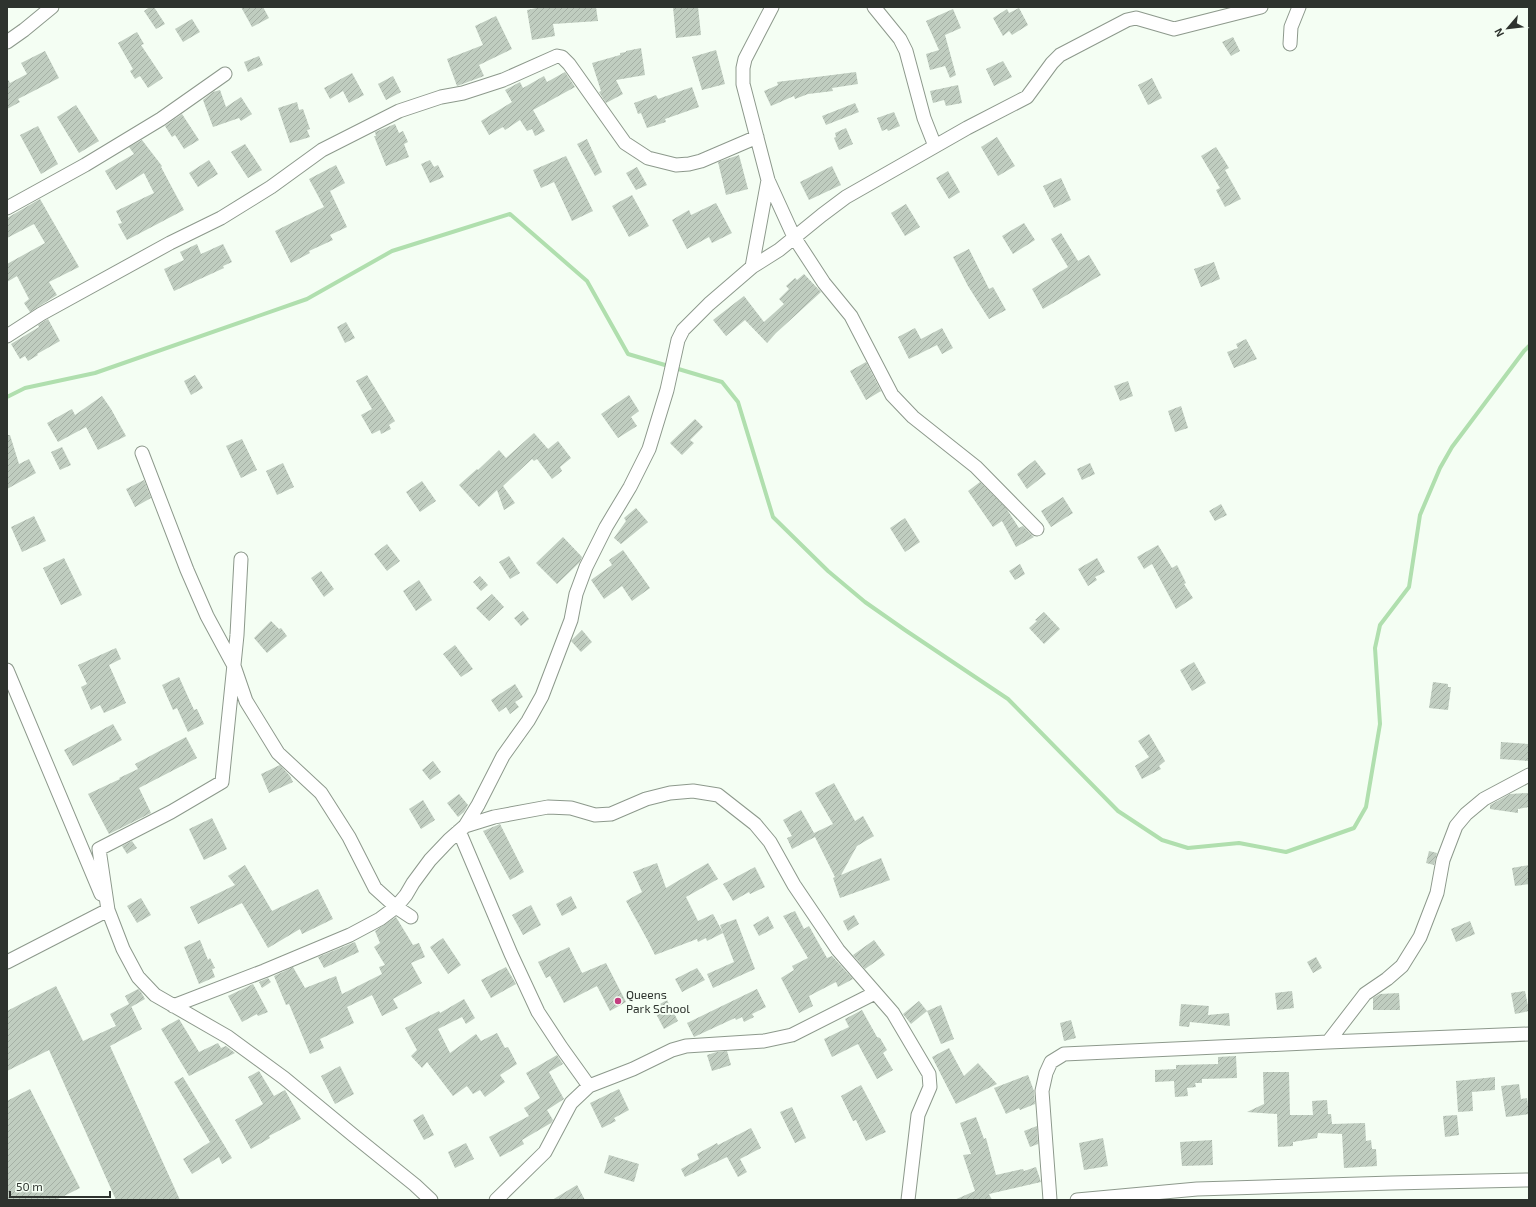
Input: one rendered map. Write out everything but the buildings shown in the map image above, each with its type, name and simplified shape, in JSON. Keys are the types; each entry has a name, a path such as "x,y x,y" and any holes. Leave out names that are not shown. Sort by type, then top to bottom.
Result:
{"street":[{"path":"7,42 52,7"},
{"path":"772,7 745,59 743,68 743,84 768,180 794,237 824,283 851,316 892,396 914,417 976,467 1037,529"},
{"path":"874,7 900,39 906,51 924,118 935,146"},
{"path":"173,1006 264,971 350,935 380,919 396,907 430,860 462,828 478,805 503,756 528,721 542,696 571,620 576,594 586,567 606,527 630,487 650,449 667,390 678,340 683,330 691,321 752,267 779,250 846,197 935,146 1027,97 1052,63 1060,55 1127,20 1136,18 1168,29 1179,29 1261,7"},
{"path":"1290,44 1291,27 1299,7"},
{"path":"7,336 41,314 170,243 221,218 271,187 322,150 399,110 441,97 463,93 503,80 557,56 562,57 569,64 625,143 648,158 676,165 689,164 701,161 757,138"},
{"path":"7,208 85,165 154,122 225,74"},
{"path":"752,267 768,180"},
{"path":"142,454 207,616 234,666 246,701 278,752 321,793 349,837 375,888 396,907 411,917"},
{"path":"108,910 99,849 171,812 222,782 234,666 241,559"},
{"path":"7,670 108,910 122,949 138,977 155,995 228,1037 284,1078 415,1185 431,1200"},
{"path":"1328,1042 1364,994 1387,979 1402,966 1420,938 1437,893 1443,860 1456,826 1466,814 1484,799 1529,775"},
{"path":"462,828 494,817 548,806 571,808 595,815 610,814 646,799 670,793 694,791 718,795 755,824 770,842 794,885 838,950 893,1013 929,1074 930,1088 918,1115 908,1200"},
{"path":"462,828 511,954 538,1012 589,1086"},
{"path":"7,962 108,910"},
{"path":"496,1200 545,1152 553,1140 558,1127 572,1103 589,1086 633,1069 672,1050 686,1046 764,1041 792,1035 876,993"},
{"path":"1050,1200 1042,1091 1046,1073 1051,1062 1064,1054 1529,1034"},
{"path":"1077,1200 1198,1189 1529,1180"}],"waterway":[{"path":"7,397 25,388 95,373 307,299 392,251 510,214 587,281 628,354 722,382 738,402 773,517 828,571 865,602 1008,699 1118,811 1162,840 1188,848 1239,843 1286,852 1354,828 1366,807 1380,724 1375,648 1380,625 1409,587 1420,515 1440,468 1452,447 1529,346"}],"place":[{"name":"Queens Park School","path":"618,1001"}]}
